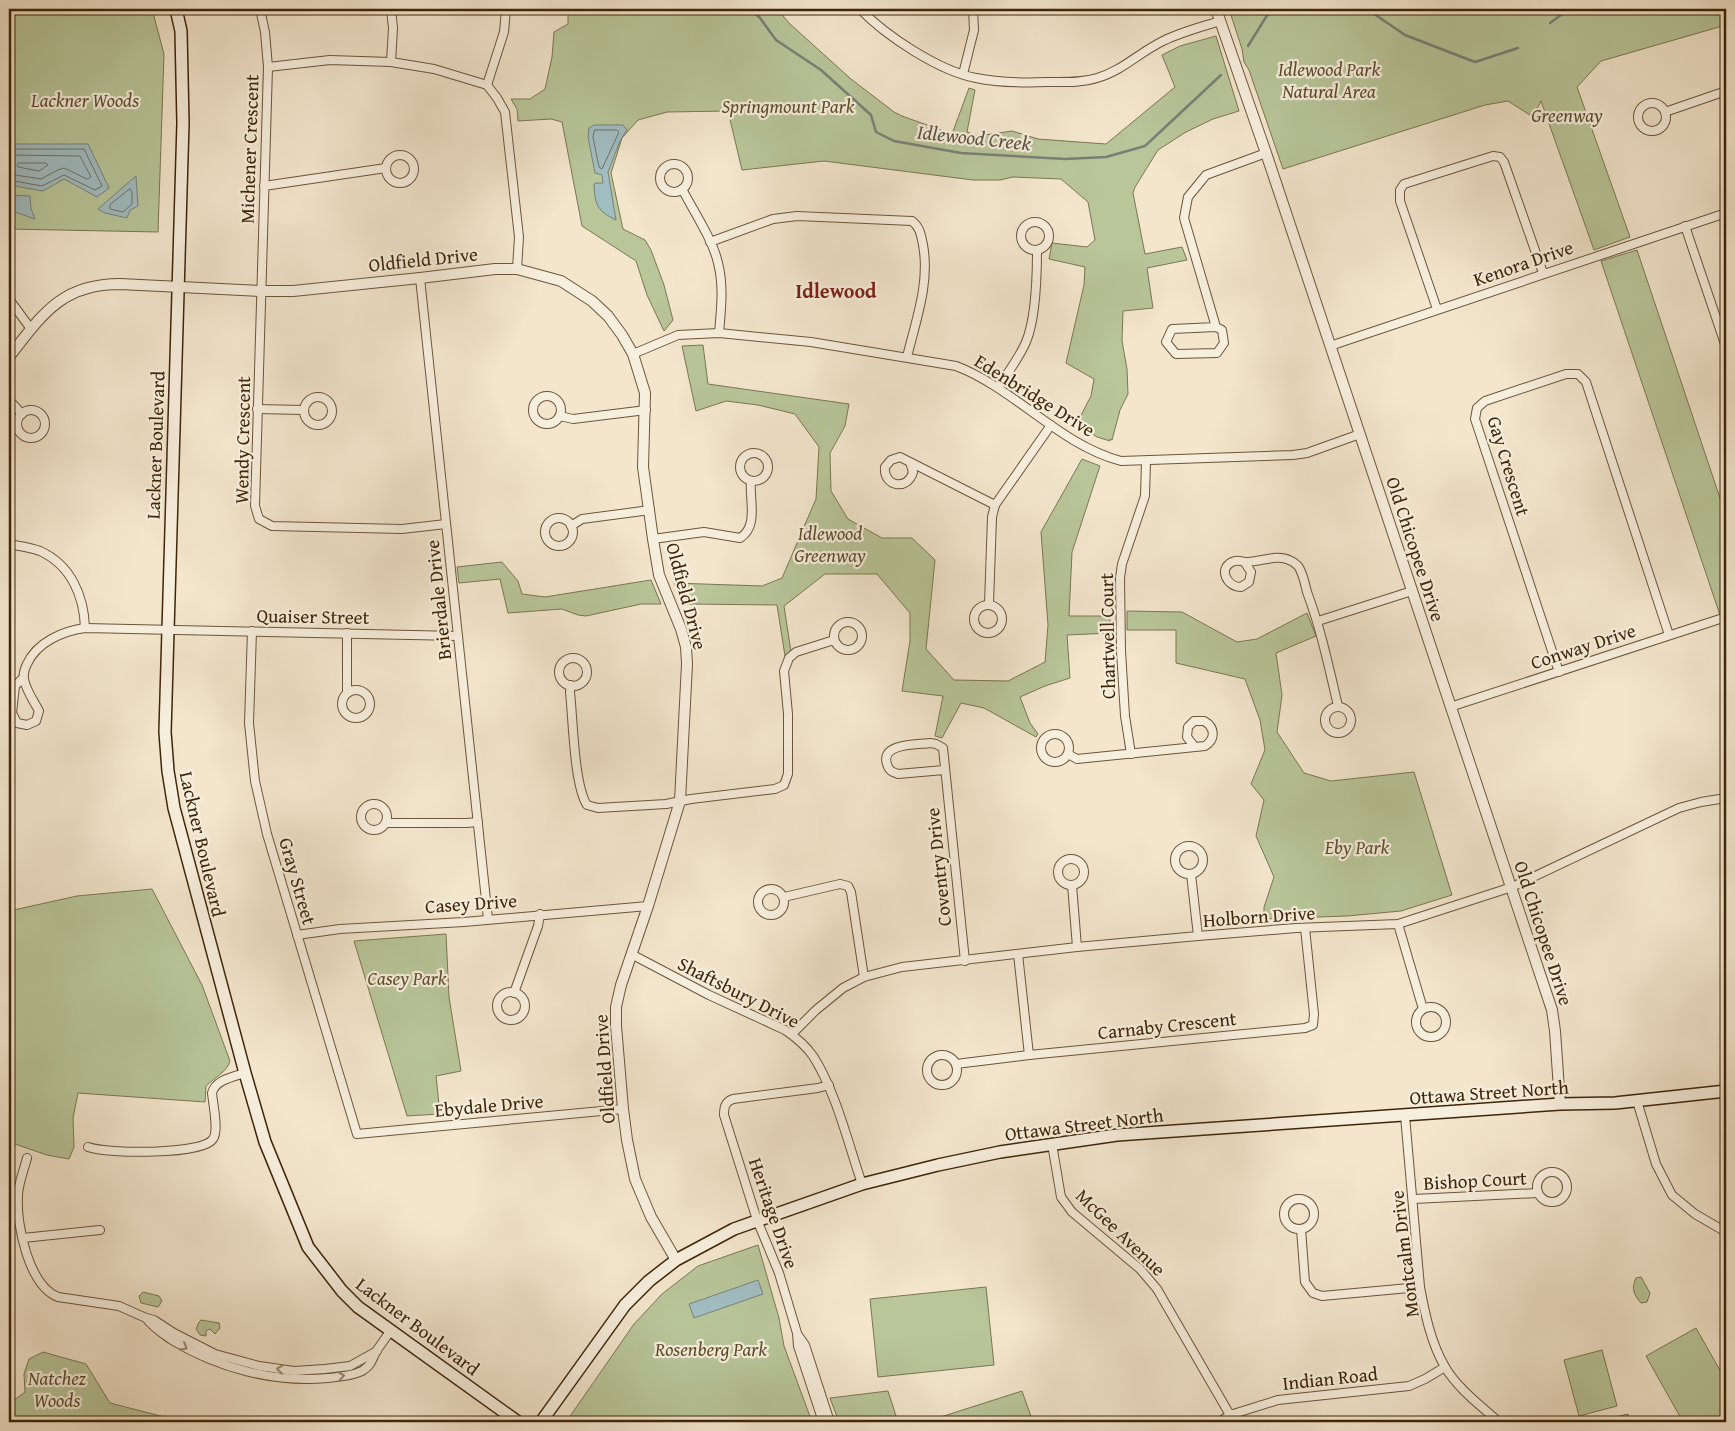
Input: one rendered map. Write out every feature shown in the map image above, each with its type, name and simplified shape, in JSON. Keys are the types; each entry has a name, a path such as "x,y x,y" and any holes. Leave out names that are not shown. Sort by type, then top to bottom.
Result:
{"main road":[{"name":"Lackner Boulevard","path":"176,9 181,31 183,59 183,123 165,732 172,799 183,846 265,1142 308,1247 342,1291 358,1307 518,1422"},
{"name":"Ottawa Street North","path":"541,1422 625,1305 649,1281 676,1260 709,1241 757,1220 862,1184 1000,1152 1117,1135 1637,1100 1726,1091"}],"street":[{"name":"Michener Crescent","path":"260,9 265,32 268,68 261,291"},
{"path":"391,9 393,28 391,62"},
{"path":"486,85 504,32 506,9"},
{"path":"860,9 898,41 941,65 974,78 1009,83 1078,82 1098,78 1128,64 1162,41 1220,21"},
{"path":"963,74 974,30 972,9"},
{"name":"Old Chicopee Drive","path":"1216,9 1266,153 1552,1010 1560,1104"},
{"path":"268,68 330,60 391,62 434,70 486,85 497,98 505,112 519,237 517,269"},
{"path":"1665,112 1726,91"},
{"path":"1216,327 1172,329 1166,342 1176,354 1217,353 1224,343 1222,330 1216,327 1184,218 1188,197 1206,175 1266,153"},
{"path":"1437,309 1400,201 1400,190 1404,184 1493,156 1500,157 1504,162 1543,273"},
{"path":"264,186 386,168"},
{"path":"682,189 710,242 718,262 721,281 719,333"},
{"name":"Kenora Drive","path":"1330,346 1726,213"},
{"path":"710,242 773,219 797,216 912,221 920,231 926,263 924,287 907,357"},
{"path":"1685,226 1726,346"},
{"path":"998,387 1016,361 1027,340 1032,321 1037,250"},
{"name":"Oldfield Drive","path":"9,357 31,328 50,308 63,298 89,287 120,284 293,291 495,269 517,269 561,281 592,301 608,316 633,354 645,393 646,410 642,467 653,539 659,575 682,629 686,647 680,801 648,906 630,954 616,1006 623,1110 635,1179 651,1217 676,1260"},
{"name":"Brierdale Drive","path":"420,278 488,919"},
{"name":"Wendy Crescent","path":"261,291 255,506 259,519 272,526 402,529 446,524"},
{"path":"9,299 31,328"},
{"name":"Edenbridge Drive","path":"633,354 678,335 719,333 811,342 956,366 970,371 998,387 1083,446 1101,456 1121,461 1293,455 1307,453 1360,434"},
{"name":"Gay Crescent","path":"1559,672 1475,420 1477,408 1485,401 1566,374 1578,374 1586,382 1669,635"},
{"path":"9,400 22,414"},
{"path":"257,409 304,410"},
{"path":"560,416 573,419 646,410"},
{"path":"989,604 992,517 995,504 1051,425"},
{"name":"Chartwell Court","path":"1131,754 1125,716 1121,651 1120,578 1122,564 1145,496 1146,461"},
{"path":"910,462 995,504"},
{"path":"653,539 704,532 740,538 750,529 752,522 751,481"},
{"path":"572,526 582,519 650,510"},
{"path":"9,544 39,551 62,565 80,592 85,614 85,628"},
{"path":"1245,562 1282,558 1290,560 1298,566 1318,621 1338,706"},
{"path":"1318,621 1412,591"},
{"name":"Conway Drive","path":"1450,707 1726,617"},
{"name":"Quaiser Street","path":"24,678 39,711 36,721 27,725 17,723 12,713 15,686 24,678 29,660 42,645 72,630 85,628 167,629 458,636"},
{"name":"Gray Street","path":"252,631 249,723 255,781 267,834 357,1134"},
{"path":"347,633 347,693"},
{"path":"571,685 570,692 579,779 582,797 587,805 598,808 666,804 775,789 784,785 788,774 788,714 784,671 789,658 796,652 834,640"},
{"name":"Coventry Drive","path":"944,770 898,774 892,772 887,767 886,760 892,748 930,743 943,748 965,960"},
{"path":"1068,754 1077,759 1194,746"},
{"name":"Holborn Drive","path":"792,1034 816,1010 836,994 864,977 902,967 1077,947 1198,936 1305,928 1398,924 1512,887 1679,808 1726,798"},
{"path":"386,823 466,824 478,822"},
{"path":"1191,874 1198,936"},
{"path":"784,897 840,884 848,886 851,892 864,977"},
{"path":"1072,885 1077,947"},
{"name":"Casey Drive","path":"297,935 340,929 464,922 648,906"},
{"path":"514,993 538,926 540,914"},
{"path":"1398,924 1423,1009"},
{"name":"Carnaby Crescent","path":"1029,1055 1305,1028 1313,1025 1314,1014 1305,928"},
{"name":"Shaftsbury Drive","path":"630,954 708,995 777,1025 792,1034 812,1054 829,1085 862,1184"},
{"path":"956,1064 1029,1055 1018,954"},
{"path":"938,1055 951,1057 956,1064 958,1071 949,1084 942,1086 929,1079 927,1074 929,1062 938,1055"},
{"path":"88,1147 101,1151 120,1153 190,1149 207,1145 216,1134 212,1093 214,1088 218,1083 245,1073"},
{"name":"Heritage Drive","path":"823,1422 798,1346 797,1333 778,1273 757,1220 724,1115 725,1105 733,1099 829,1085"},
{"path":"1637,1100 1656,1164 1672,1195 1695,1214 1726,1232"},
{"name":"Ebydale Drive","path":"357,1134 623,1110"},
{"name":"Montcalm Drive","path":"1405,1116 1414,1199 1420,1286 1424,1310 1431,1333 1445,1367 1459,1385 1499,1422"},
{"name":"McGee Avenue","path":"1052,1144 1062,1197 1072,1212 1140,1269 1157,1288 1230,1415"},
{"path":"26,1158 18,1196 20,1225 31,1267 51,1294 58,1297 118,1306 154,1320 174,1333 215,1354 271,1368 294,1371 350,1366 377,1351 390,1331"},
{"name":"Bishop Court","path":"1414,1199 1538,1193"},
{"path":"1301,1229 1305,1282 1313,1293 1322,1296 1420,1286"},
{"path":"23,1238 100,1230"},
{"name":"Heritage Drive","path":"797,1333 805,1345 830,1422"},
{"name":"Indian Road","path":"1219,1422 1230,1415 1278,1400 1409,1386 1445,1367"}],"green space":[{"name":"Lackner Woods","path":"9,9 152,9 164,54 158,232 9,229"},
{"name":"Springmount Park","path":"568,9 777,9 790,24 851,79 902,116 952,134 969,88 975,90 967,132 978,136 1012,131 1038,139 1106,144 1175,87 1162,55 1180,46 1216,36 1239,111 1213,119 1186,132 1158,150 1133,193 1145,254 1182,247 1187,260 1147,268 1153,308 1123,311 1122,341 1127,369 1128,394 1120,410 1112,440 1097,437 1079,425 1078,421 1091,396 1094,379 1066,363 1084,285 1085,267 1049,259 1052,243 1087,247 1095,240 1088,202 1061,179 1013,177 1000,180 973,180 824,161 742,170 728,111 667,112 638,120 622,138 611,173 623,229 645,240 651,250 664,285 673,320 664,331 647,295 636,261 582,226 562,122 551,119 518,121 517,109 511,99 530,99 545,89 552,57 554,32 568,24"},
{"name":"Idlewood Park Natural Area","path":"1229,9 1726,9 1726,25 1601,61 1577,87 1630,237 1594,250 1541,101 1533,117 1508,101 1485,105 1283,169 1249,70 1244,62 1242,49"},
{"path":"1637,250 1726,516 1726,633 1601,261"},
{"name":"Idlewood Greenway","path":"703,345 708,384 849,404 845,426 830,453 831,491 848,519 882,538 912,538 935,560 926,649 954,680 1008,681 1045,662 1048,625 1041,532 1082,459 1100,466 1072,552 1069,616 1110,616 1110,633 1067,635 1070,678 1020,697 1030,723 1038,734 1036,737 984,708 961,703 942,738 935,736 943,696 902,691 910,641 910,613 877,574 825,574 784,606 791,652 785,656 777,605 685,604 674,583 762,586 782,578 816,499 819,447 795,414 758,405 726,401 696,411 682,346"},
{"path":"502,562 518,581 522,594 545,597 651,580 661,604 641,604 586,616 562,609 508,613 500,579 459,583 457,567"},
{"name":"Eby Park","path":"1127,611 1182,612 1237,642 1257,639 1307,613 1316,636 1276,653 1282,695 1277,732 1304,773 1331,781 1414,772 1452,895 1401,911 1347,916 1264,919 1264,907 1274,877 1256,836 1264,800 1251,784 1265,750 1260,720 1245,679 1176,663 1176,630 1127,630"},
{"path":"152,889 202,985 230,1061 228,1065 223,1072 206,1086 205,1102 78,1093 73,1118 74,1147 69,1159 47,1155 9,1142 9,911 77,896"},
{"name":"Casey Park","path":"446,934 449,997 461,1071 436,1076 440,1114 407,1116 354,941"},
{"name":"Rosenberg Park","path":"758,1245 779,1318 784,1346 812,1422 566,1422 634,1324 662,1294 698,1266"},
{"path":"1641,1277 1650,1293 1647,1302 1641,1303 1635,1294 1634,1282 1636,1278"},
{"path":"986,1287 994,1365 878,1377 870,1299"},
{"path":"143,1292 159,1296 162,1301 158,1307 141,1303 139,1296"},
{"path":"201,1320 219,1323 220,1328 215,1334 210,1329 206,1331 206,1336 200,1335 196,1329"},
{"path":"1696,1328 1726,1381 1726,1422 1683,1422 1646,1356"},
{"path":"1602,1350 1617,1406 1579,1416 1564,1360"},
{"name":"Natchez Woods","path":"43,1352 86,1364 110,1403 184,1422 9,1422 9,1404 25,1392 24,1374 29,1359"},
{"path":"888,1391 898,1422 839,1422 830,1398"},
{"path":"1022,1391 1033,1422 925,1422"},
{"path":"1628,1414 1630,1422 1593,1422"}],"water":[{"path":"594,125 623,125 627,130 620,141 608,172 616,220 601,211 595,198 595,183 603,183 602,175 595,173 588,137 589,128"},
{"path":"9,144 88,144 109,188 97,197 64,179 43,191 9,185"},
{"path":"136,176 138,206 130,210 127,218 105,213 98,209"},
{"path":"9,195 30,196 31,209 35,219 9,210"},
{"path":"758,1280 763,1294 694,1318 689,1304"}],"waterway":[{"name":"Idlewood Creek","path":"750,9 760,18 776,40 821,70 871,115 876,132 894,141 961,153 1065,159 1106,157 1145,146 1221,75"},
{"name":"Idlewood Creek","path":"1248,46 1271,9"},
{"name":"Idlewood Creek","path":"1367,9 1405,35 1475,62 1518,48"},
{"name":"Idlewood Creek","path":"1550,23 1569,9"}],"district":[{"name":"Idlewood","path":"836,290"}],"park label":[{"name":"Greenway","path":"1567,115"}]}
